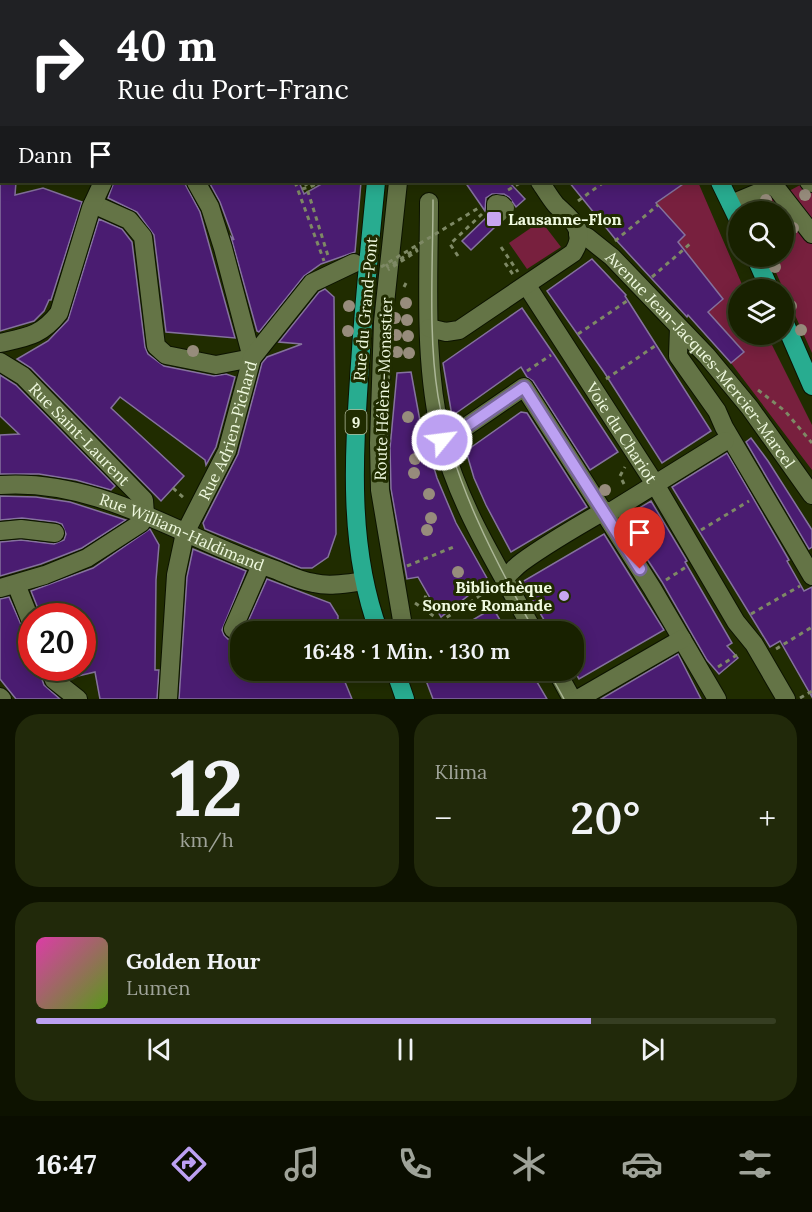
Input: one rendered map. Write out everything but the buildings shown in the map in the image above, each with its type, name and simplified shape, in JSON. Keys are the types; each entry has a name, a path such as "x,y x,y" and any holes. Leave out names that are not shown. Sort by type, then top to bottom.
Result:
{"main road":[{"name":"Rue du Grand-Pont","path":"364,581 356,528 356,416 375,266 376,183"},
{"path":"720,183 729,201"},
{"path":"794,344 812,386"},
{"name":"9","path":"364,581 376,621"},
{"path":"398,681 405,699"}],"street":[{"path":"0,344 33,336 48,327 59,313 93,204 103,183"},
{"path":"93,204 129,220 143,237 156,346 166,355 216,365 252,358 223,248 210,207 197,183"},
{"name":"Route Hélène-Monastier","path":"398,183 375,266 383,322 380,490 402,621"},
{"path":"429,328 446,333 459,330 568,258 576,248 577,228 570,217 555,204 541,183"},
{"path":"748,201 774,184 812,234"},
{"path":"429,202 428,351 442,440 498,584 526,621"},
{"name":"Avenue Jean-Jacques-Mercier-Marcel","path":"578,234 587,237 612,257 707,356 750,408 812,495"},
{"name":"Rue Adrien-Pichard","path":"185,533 227,452 252,358 312,283 329,266 375,266"},
{"name":"Voie du Chariot","path":"526,284 655,484 736,622 754,644 786,699"},
{"path":"679,328 678,356 717,411 809,579"},
{"name":"Rue Saint-Laurent","path":"0,362 23,376 144,500 145,515"},
{"path":"442,440 454,435 524,387 652,588 717,699"},
{"path":"498,584 514,571 518,564 553,540 604,511 612,511 725,441"},
{"name":"Rue William-Haldimand","path":"0,486 26,483 63,488 105,498 261,565 316,584 364,581"},
{"path":"19,603 8,586 87,558 141,523 145,515"},
{"path":"0,531 21,529 54,533"},
{"path":"168,699 176,575 185,533"},
{"path":"236,621 261,565"},
{"path":"579,699 682,639"},
{"path":"55,681 78,699"},
{"path":"562,681 572,699"}],"path":[{"path":"296,183 300,188 329,266"},
{"path":"305,183 329,266"},
{"path":"300,188 318,183"},
{"path":"458,256 450,244 496,207 521,183"},
{"path":"578,201 602,183"},
{"path":"614,242 658,205"},
{"path":"375,266 496,207"},
{"path":"648,280 691,243"},
{"path":"501,247 526,284"},
{"path":"375,266 388,267 416,249 417,251 375,266"},
{"path":"505,262 513,274"},
{"path":"524,387 518,377 632,298"},
{"path":"592,388 658,344"},
{"path":"750,383 785,411 812,443"},
{"path":"628,486 621,482 620,476 623,468 629,466"},
{"path":"173,488 182,496"},
{"path":"687,538 757,496"},
{"path":"392,573 456,546"},
{"path":"652,588 699,560"},
{"path":"736,622 809,579"},
{"path":"442,621 498,584"},
{"path":"424,609 426,591"},
{"path":"413,601 435,617 436,621"},
{"path":"762,657 812,627"},
{"path":"798,699 812,691"}],"shaded area":[{"path":"685,183 698,183 728,252 728,267 735,267 740,279 728,279 728,335 708,312 723,299 678,242 685,235 660,207 649,209"},
{"path":"802,184 812,193 812,353 794,313 794,279 779,279 773,267 794,267 794,201 755,201 768,193 774,199"},
{"path":"541,221 561,247 527,269 509,243"},
{"path":"737,345 772,345 812,425 812,470 731,363 743,352"}],"tram line":[{"path":"433,200 433,349 438,396 445,427 453,458 476,518 529,621"},
{"path":"554,681 564,699"}],"place":[{"name":"Lausanne-Flon","path":"494,219"},
{"name":"Bibliothèque Sonore Romande","path":"564,596"}],"route":[{"path":"442,440 454,435 524,387 640,569"}]}
